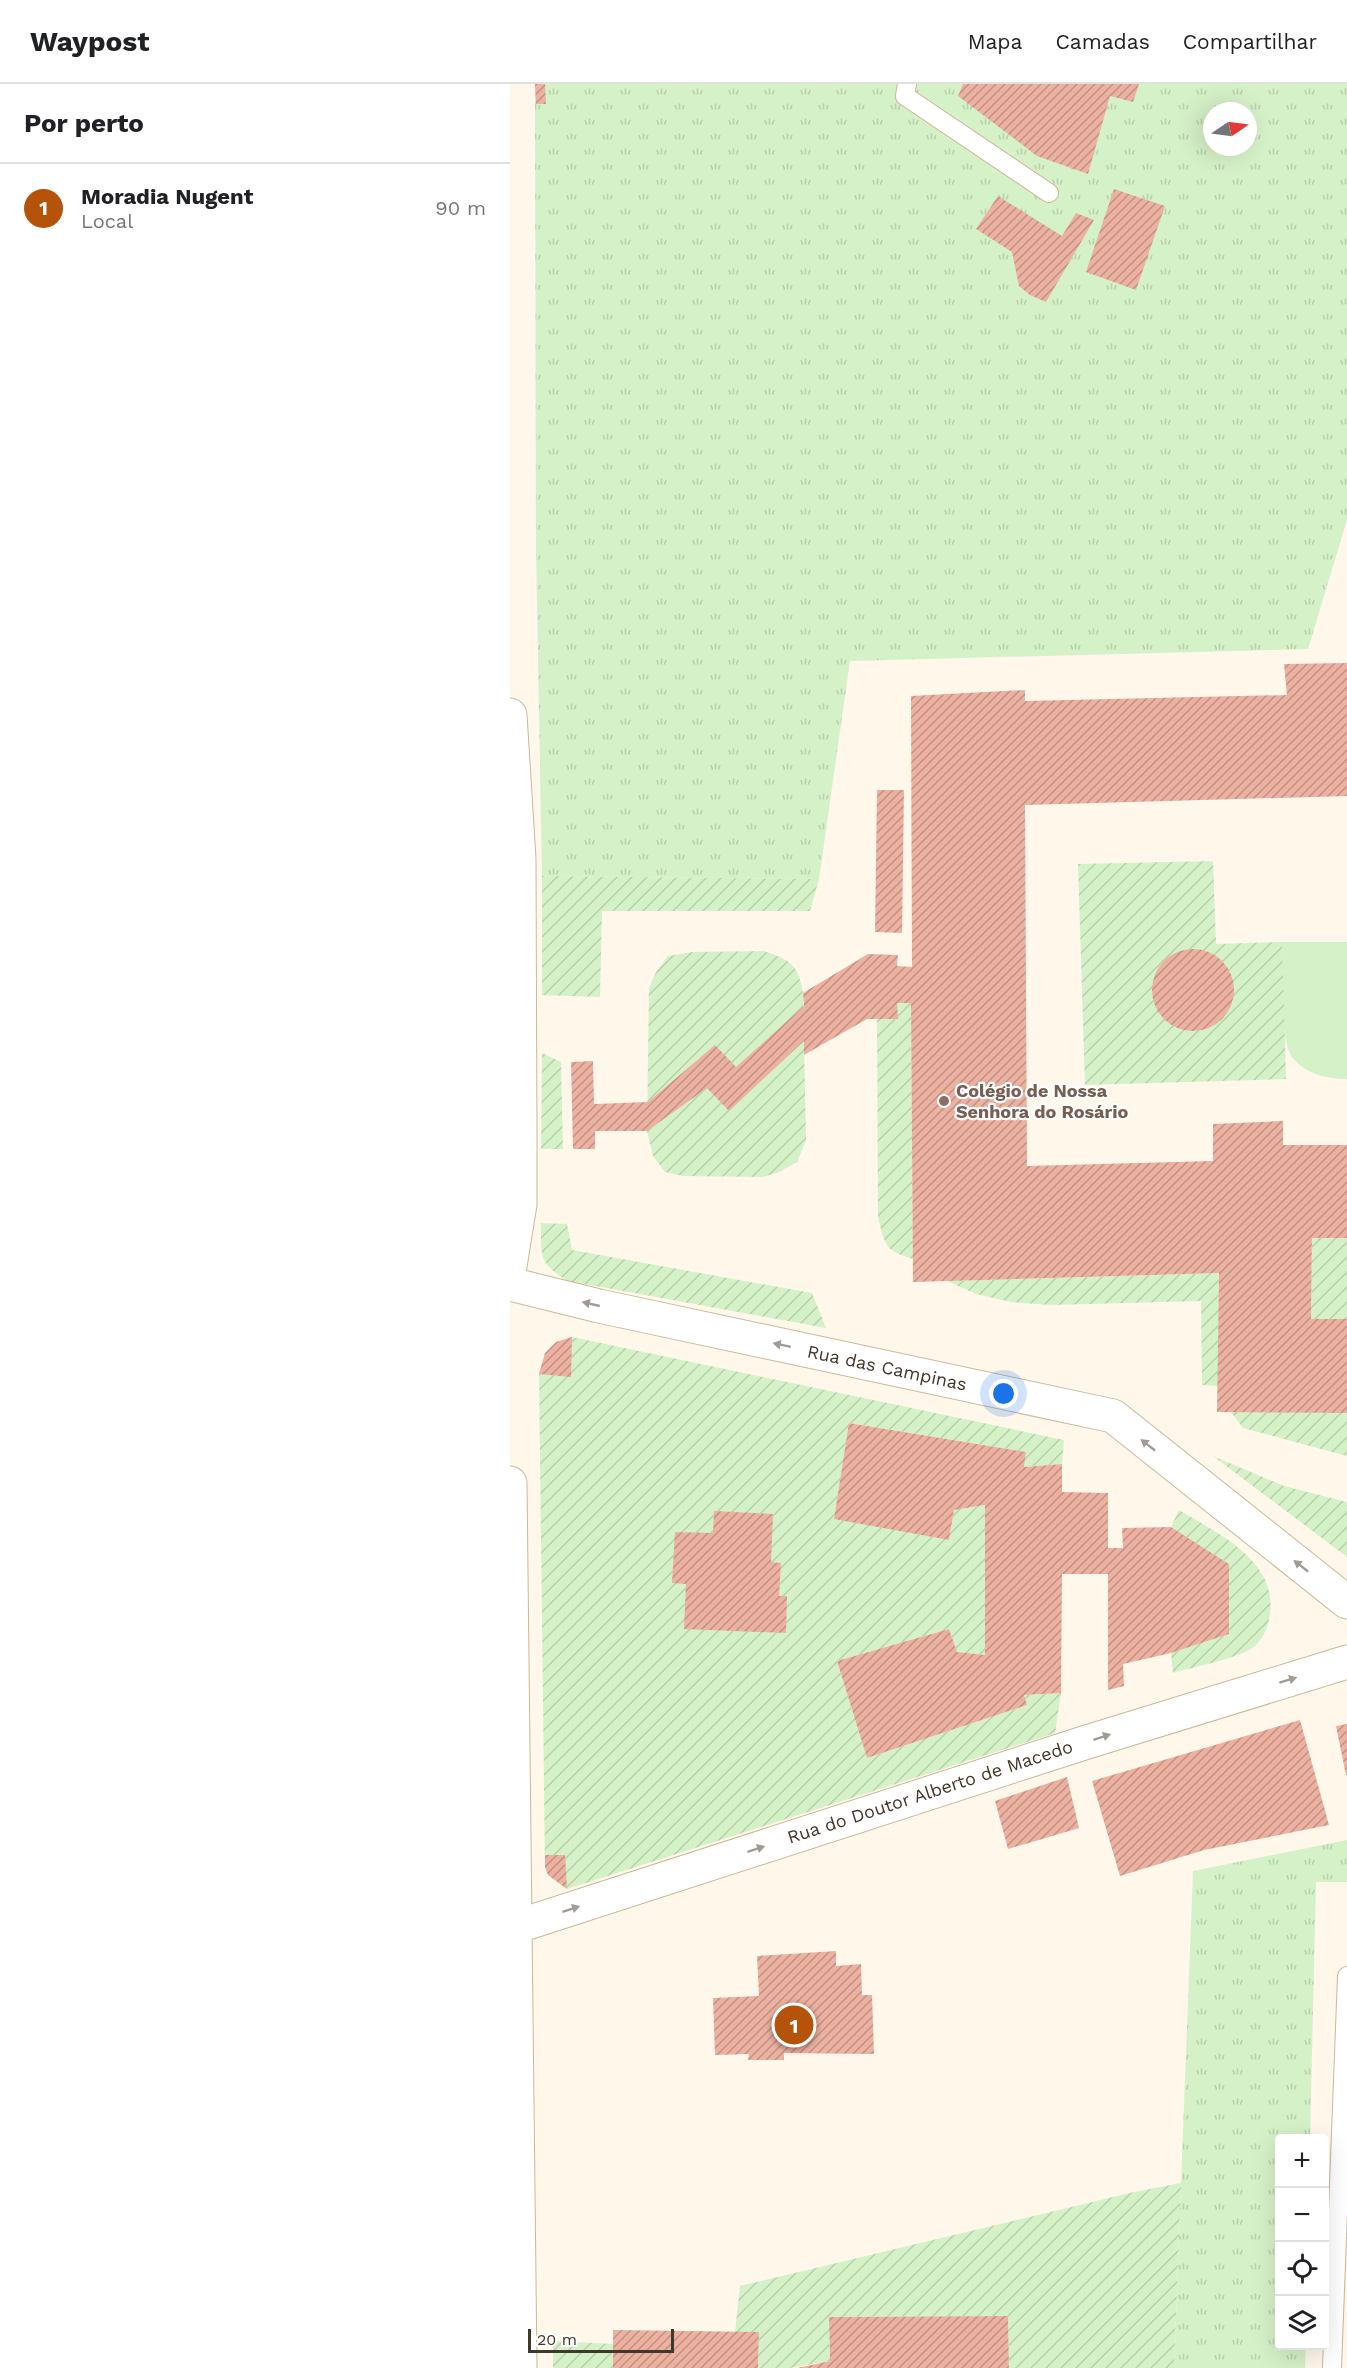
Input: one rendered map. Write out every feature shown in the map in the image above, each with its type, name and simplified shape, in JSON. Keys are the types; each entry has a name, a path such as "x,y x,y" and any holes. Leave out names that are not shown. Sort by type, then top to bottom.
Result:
{"street":[{"path":"510,715 519,859 520,1204 510,1266"},
{"name":"Rua das Campinas","path":"510,1284 588,1303 1113,1416 1347,1602"},
{"path":"510,1483 515,1927 515,2283 520,2368"},
{"name":"Rua do Doutor Alberto de Macedo","path":"515,1927 1106,1736 1347,1662"}],"lane":[{"path":"907,84 905,96 1049,193"},
{"path":"1332,2368 1347,1976"}],"green space":[{"path":"535,84 1347,84 1347,520 1308,649 850,661 819,879 542,876 536,548"},
{"path":"1213,861 1216,944 1282,942 1286,1079 1085,1085 1078,864"},
{"path":"542,876 819,879 810,911 602,911 600,997 542,995"},
{"path":"1282,942 1347,942 1347,1079 1317,1074 1303,1068 1292,1057 1283,1020"},
{"path":"764,951 791,964 798,975 803,993 806,1140 797,1162 779,1172 763,1177 683,1176 665,1172 653,1156 647,1131 649,988 656,972 668,956 692,952"},
{"path":"897,1003 911,1003 913,1259 896,1253 887,1245 878,1217 877,1019 897,1019"},
{"path":"542,1053 561,1062 563,1149 541,1149"},
{"path":"541,1223 567,1224 572,1250 812,1293 826,1328 568,1281 551,1269 543,1258"},
{"path":"1312,1238 1347,1238 1347,1319 1311,1319"},
{"path":"1219,1273 1218,1386 1202,1385 1201,1301 1050,1305 1011,1302 976,1294 947,1281"},
{"path":"572,1337 1064,1440 1062,1464 1024,1467 1026,1452 850,1423 834,1518 949,1540 954,1510 985,1505 985,1655 957,1652 949,1629 837,1661 867,1758 1027,1705 1024,1695 1061,1693 1055,1733 567,1889 548,1875 545,1867 539,1374 549,1350"},
{"path":"1231,1412 1347,1413 1347,1456 1243,1428"},
{"path":"1213,1456 1284,1486 1347,1502 1347,1557"},
{"path":"1179,1510 1226,1539 1254,1563 1264,1578 1270,1594 1270,1613 1263,1635 1249,1650 1173,1673 1171,1653 1229,1634 1229,1564 1171,1527"},
{"path":"1347,1840 1347,1882 1316,1882 1310,2134 1275,2134 1275,2350 1306,2350 1305,2368 1174,2368 1193,1871"},
{"path":"1181,2183 1174,2368 1009,2368 1008,2316 829,2317 830,2361 790,2368 758,2368 759,2332 735,2332 740,2286 1134,2192"},
{"path":"553,2341 613,2344 613,2368 553,2368"}],"building":[{"path":"535,84 545,84 546,104 536,104"},
{"path":"963,84 1139,84 1133,102 1110,96 1088,174 1037,156 958,96"},
{"path":"1114,189 1165,206 1136,290 1086,272"},
{"path":"998,196 1062,236 1076,213 1094,220 1046,302 1030,295 1019,286 1012,252 976,229"},
{"path":"1347,663 1347,796 1025,805 1027,1166 1213,1161 1213,1124 1283,1121 1283,1145 1347,1145 1347,1238 1312,1238 1311,1319 1347,1319 1347,1413 1217,1412 1219,1273 913,1282 911,1003 897,1003 898,1019 867,1019 804,1055 804,1041 729,1111 707,1088 647,1131 595,1131 595,1149 573,1149 571,1062 593,1061 594,1104 648,1102 715,1045 736,1067 804,1006 803,993 868,954 898,955 897,966 912,967 911,696 1025,690 1025,701 1287,695 1284,664"},
{"path":"877,790 904,790 902,933 875,932"},
{"path":"1193,949 1209,952 1222,961 1231,974 1234,990 1231,1006 1222,1019 1209,1028 1193,1031 1177,1028 1164,1019 1155,1006 1152,990 1155,974 1164,961 1177,952"},
{"path":"572,1337 571,1377 539,1374 545,1353 556,1342"},
{"path":"849,1423 1026,1452 1024,1467 1062,1464 1062,1492 1108,1493 1108,1548 1123,1548 1122,1528 1171,1527 1229,1564 1229,1634 1171,1653 1123,1664 1124,1686 1108,1690 1108,1574 1062,1574 1061,1693 1024,1695 1027,1705 867,1758 837,1661 949,1629 957,1652 985,1655 985,1505 954,1510 949,1540 834,1519"},
{"path":"714,1511 773,1514 771,1562 781,1563 779,1596 787,1596 786,1633 684,1629 686,1584 672,1583 675,1532 713,1533"},
{"path":"1300,1720 1329,1825 1204,1850 1120,1876 1092,1781"},
{"path":"1347,1724 1347,1775 1346,1775 1336,1726"},
{"path":"1067,1777 1079,1828 1008,1849 995,1801"},
{"path":"545,1855 565,1855 567,1889 548,1875"},
{"path":"836,1951 836,1966 861,1964 862,1995 872,1995 874,2054 784,2053 784,2060 748,2060 749,2054 715,2055 713,1998 759,1996 757,1956"},
{"path":"1008,2316 1009,2368 797,2368 830,2361 829,2317"},
{"path":"613,2330 759,2332 758,2368 613,2368"}],"place":[{"name":"Colégio de Nossa Senhora do Rosário","path":"944,1101"},
{"name":"Moradia Nugent","path":"794,2025"}]}
